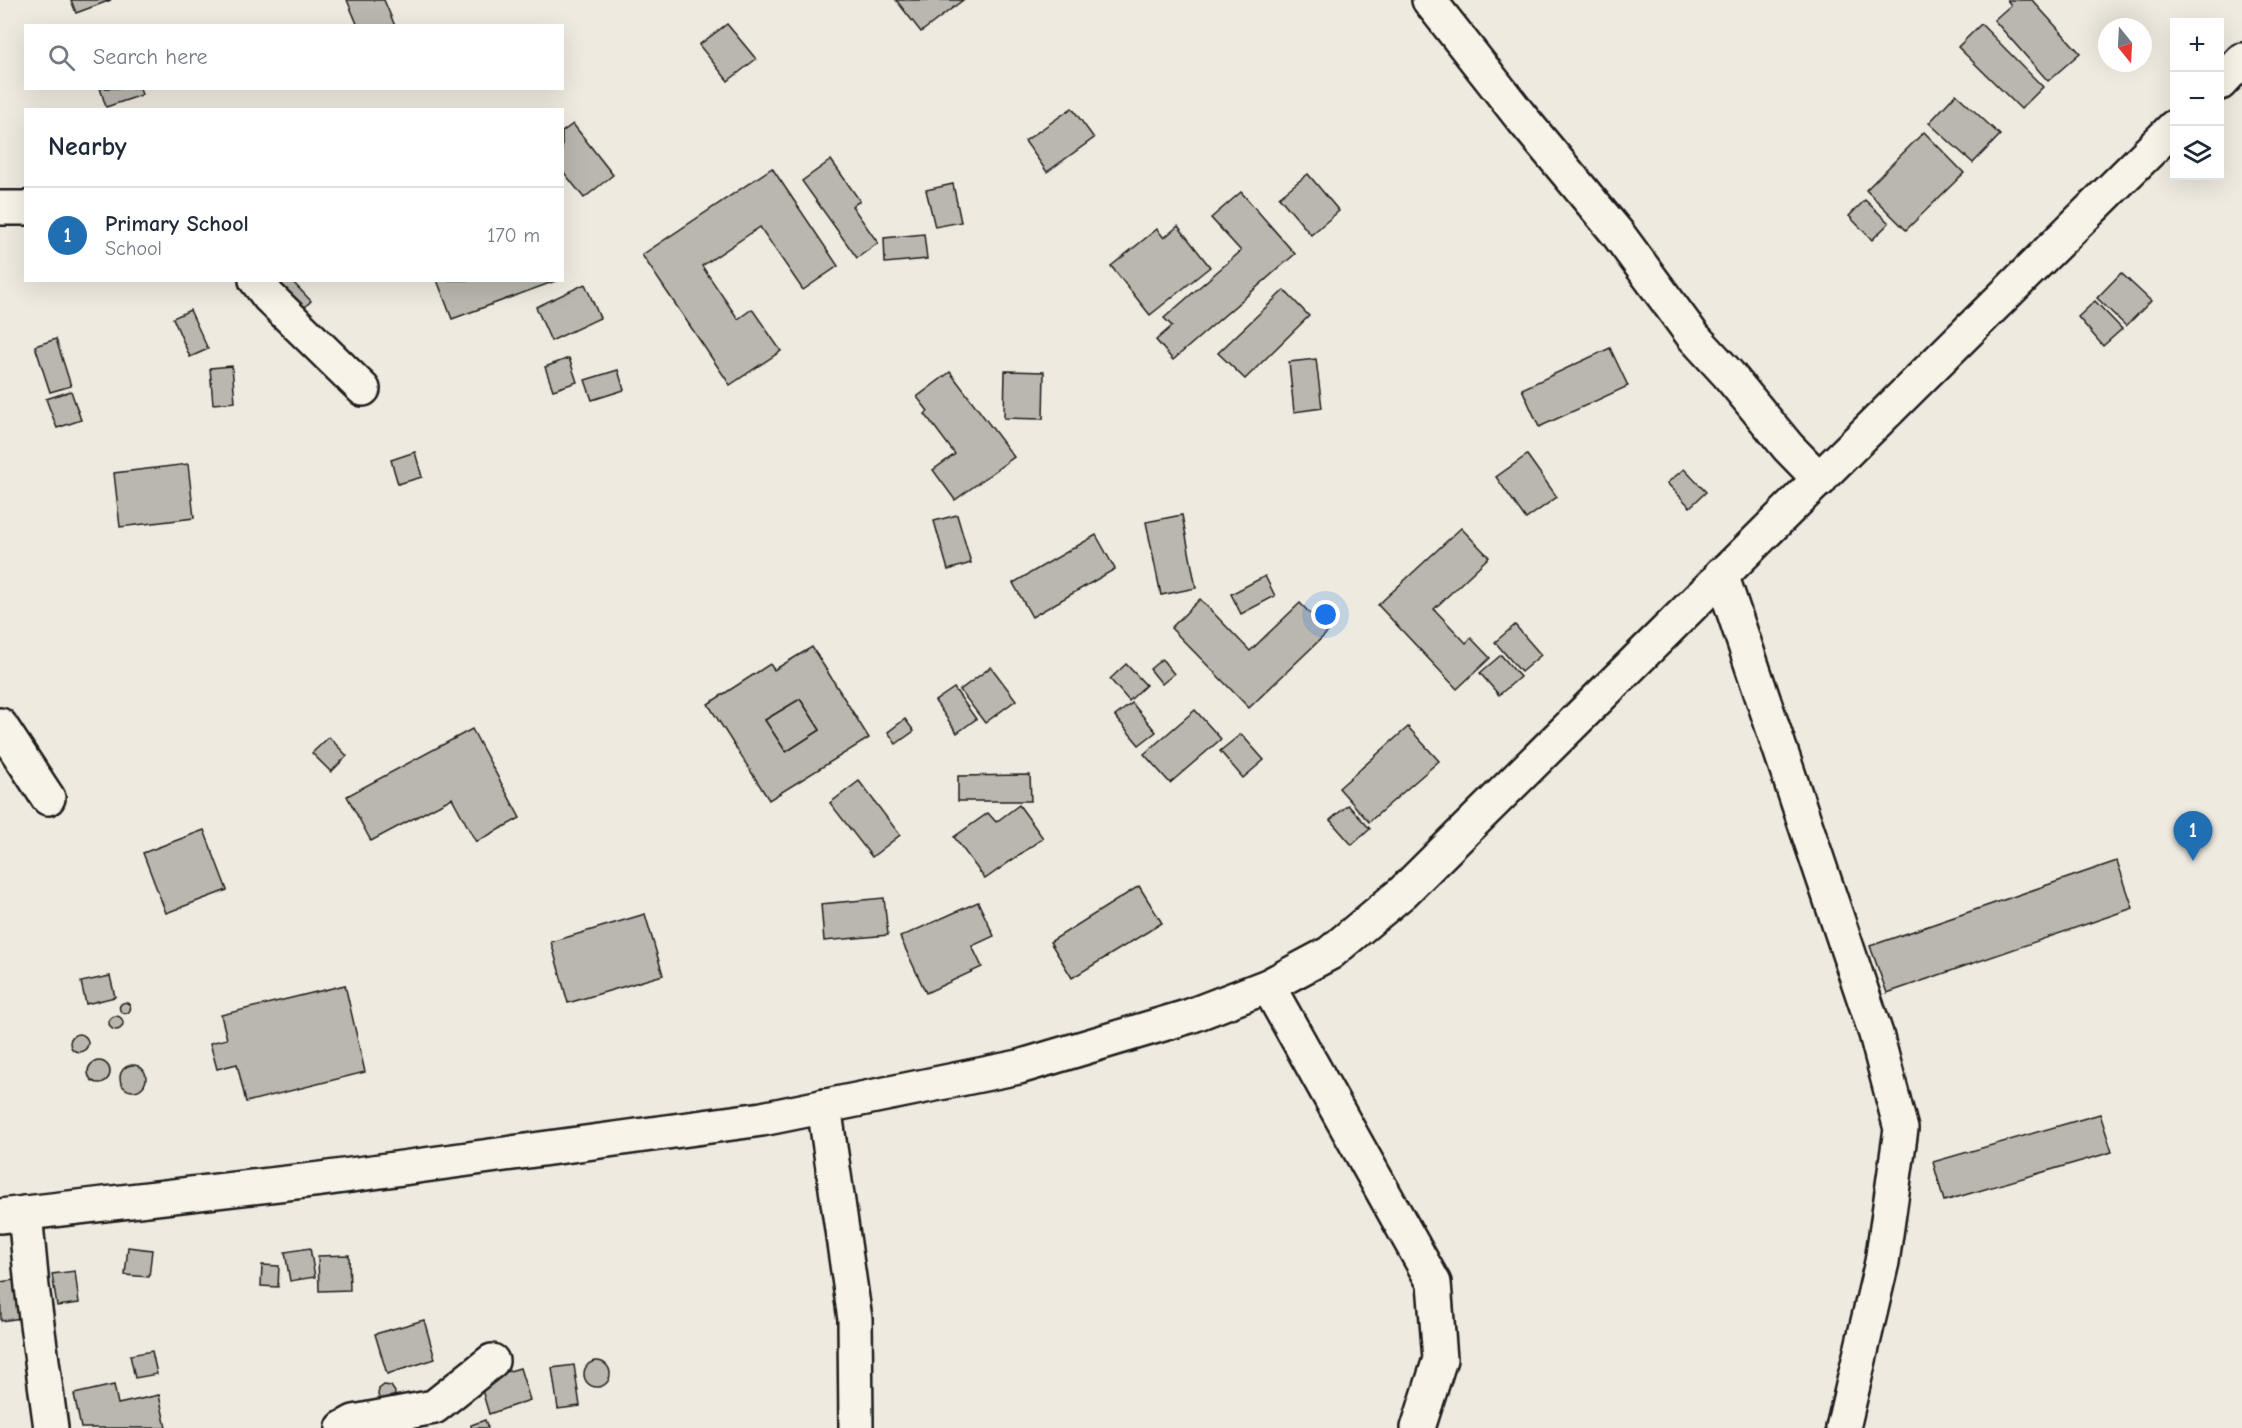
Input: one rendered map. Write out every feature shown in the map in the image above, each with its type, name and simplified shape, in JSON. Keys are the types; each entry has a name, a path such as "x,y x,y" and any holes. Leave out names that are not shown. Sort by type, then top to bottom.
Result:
{"street":[{"path":"1429,0 1520,116 1618,234 1693,336 1728,374 1788,447 1820,480"},
{"path":"2224,79 2242,60"},
{"path":"51,1428 32,1287 13,1215 321,1179 762,1119 1019,1067 1190,1016 1268,986 1330,953 1402,892 2170,132"},
{"path":"0,208 24,208"},
{"path":"258,282 269,297 363,389"},
{"path":"1721,574 1876,1034 1901,1129 1882,1262 1843,1428"},
{"path":"0,725 48,798"},
{"path":"1268,986 1434,1283 1440,1359 1418,1428"},
{"path":"824,1106 855,1319 856,1428"},
{"path":"343,1428 354,1422 434,1407 492,1361"}],"building":[{"path":"71,0 111,0 76,13"},
{"path":"347,0 384,0 394,24 357,24"},
{"path":"896,0 963,0 921,32"},
{"path":"2007,0 2032,0 2080,53 2048,81 1994,20 2011,5"},
{"path":"727,24 756,59 728,81 699,45"},
{"path":"1981,24 2043,87 2021,109 1958,47"},
{"path":"101,90 141,90 142,95 106,107"},
{"path":"1956,94 2000,135 1973,163 1929,123"},
{"path":"1072,108 1094,138 1047,172 1025,141"},
{"path":"573,124 613,175 584,198 564,173 564,131"},
{"path":"1924,132 1964,173 1906,230 1866,190"},
{"path":"831,160 860,201 852,206 878,243 857,258 802,181"},
{"path":"772,168 838,266 803,290 760,227 702,266 738,319 752,309 781,351 730,385 642,255"},
{"path":"1308,174 1339,211 1311,235 1279,197"},
{"path":"953,184 961,222 935,227 926,190"},
{"path":"1241,192 1295,254 1173,360 1156,340 1172,326 1164,318 1241,251 1211,218"},
{"path":"1865,200 1889,223 1872,240 1849,216"},
{"path":"1178,226 1210,267 1150,315 1111,266 1157,229 1164,238"},
{"path":"924,234 927,259 885,263 884,238"},
{"path":"2121,273 2151,301 2126,326 2097,298"},
{"path":"269,282 293,282 311,301 297,315"},
{"path":"438,282 553,282 452,319"},
{"path":"585,284 600,318 551,341 536,307"},
{"path":"1284,290 1309,316 1245,379 1218,353"},
{"path":"2095,301 2122,329 2103,346 2078,317"},
{"path":"190,310 208,349 190,357 173,318"},
{"path":"56,339 71,386 50,392 35,346"},
{"path":"1610,348 1628,386 1539,427 1522,389"},
{"path":"569,358 577,382 553,390 545,367"},
{"path":"1316,359 1322,408 1294,412 1289,362"},
{"path":"232,366 235,402 213,404 210,368"},
{"path":"618,370 624,390 592,400 585,380"},
{"path":"1005,371 1044,372 1043,419 1004,418"},
{"path":"950,372 1014,457 955,500 933,470 955,454 925,414 928,411 917,397"},
{"path":"71,391 81,420 57,428 46,399"},
{"path":"415,452 422,477 398,484 391,460"},
{"path":"1527,455 1557,497 1526,519 1496,477"},
{"path":"188,464 194,518 120,527 114,473"},
{"path":"1684,469 1706,492 1690,507 1667,483"},
{"path":"957,515 971,563 948,570 934,521"},
{"path":"1182,515 1196,588 1161,595 1146,522"},
{"path":"1461,528 1489,557 1434,609 1466,643 1471,638 1490,658 1457,689 1378,605"},
{"path":"1096,535 1115,569 1032,617 1013,583"},
{"path":"1265,576 1275,596 1241,614 1231,594"},
{"path":"1200,599 1250,651 1300,603 1328,632 1249,708 1171,628"},
{"path":"1515,625 1541,655 1521,672 1495,642"},
{"path":"812,647 869,738 769,800 708,704 770,664 774,670","holes":["800,699 820,730 786,752 765,720"]},
{"path":"1501,655 1520,677 1499,695 1480,673"},
{"path":"1162,659 1174,674 1162,684 1150,669"},
{"path":"1126,664 1146,685 1129,701 1110,679"},
{"path":"991,667 1016,700 985,723 960,690"},
{"path":"954,688 976,719 957,733 935,701"},
{"path":"800,699 820,730 786,752 765,720"},
{"path":"1132,703 1156,732 1139,745 1115,716"},
{"path":"1195,710 1221,739 1170,783 1144,754"},
{"path":"905,719 914,731 896,744 888,732"},
{"path":"1408,727 1439,761 1369,822 1339,788"},
{"path":"472,729 520,818 476,842 452,798 371,841 347,796"},
{"path":"1241,734 1264,760 1243,778 1220,751"},
{"path":"329,737 347,756 331,772 312,753"},
{"path":"1030,775 1031,801 958,801 958,776"},
{"path":"859,781 900,835 872,857 830,803"},
{"path":"1019,805 1043,838 985,879 954,837 988,813 996,822"},
{"path":"1348,805 1370,829 1352,845 1330,820"},
{"path":"204,830 227,890 166,913 143,853"},
{"path":"2117,861 2133,908 1887,993 1870,946"},
{"path":"1139,886 1162,923 1072,978 1050,942"},
{"path":"884,898 888,935 824,941 821,904"},
{"path":"978,902 994,936 972,946 982,967 926,993 900,937"},
{"path":"645,914 663,975 568,1003 551,942"},
{"path":"110,976 115,997 86,1004 81,982"},
{"path":"345,985 365,1072 246,1102 237,1064 217,1069 210,1043 227,1039 221,1015"},
{"path":"125,1003 129,1004 129,1012 125,1013 121,1012 120,1008 121,1004"},
{"path":"116,1016 121,1018 123,1023 121,1028 116,1030 111,1028 109,1023 111,1018"},
{"path":"75,1034 83,1034 88,1039 86,1050 75,1052 70,1047 70,1039"},
{"path":"99,1061 107,1064 110,1072 107,1080 99,1083 91,1080 88,1072 91,1064"},
{"path":"133,1065 142,1069 146,1078 142,1087 133,1091 124,1087 120,1078 124,1069"},
{"path":"2100,1114 2112,1152 1944,1201 1933,1162"},
{"path":"128,1247 152,1250 149,1277 125,1275"},
{"path":"310,1248 315,1277 290,1281 285,1252"},
{"path":"349,1255 350,1290 319,1291 318,1256"},
{"path":"262,1265 279,1266 278,1287 261,1286"},
{"path":"75,1271 79,1303 57,1306 52,1274"},
{"path":"14,1280 21,1318 1,1321 0,1282"},
{"path":"424,1320 435,1359 387,1374 375,1334"},
{"path":"152,1351 157,1374 135,1378 130,1355"},
{"path":"597,1361 606,1365 610,1374 606,1383 597,1387 588,1383 584,1374 588,1365"},
{"path":"574,1365 580,1406 558,1409 552,1368"},
{"path":"520,1368 530,1400 489,1414 479,1380"},
{"path":"114,1385 118,1404 159,1395 166,1428 81,1428 74,1394"},
{"path":"384,1385 391,1386 395,1392 394,1398 381,1401 378,1395 379,1389"},
{"path":"485,1420 488,1428 471,1428 471,1425"}],"place":[{"name":"Primary School","path":"2193,861"}]}
